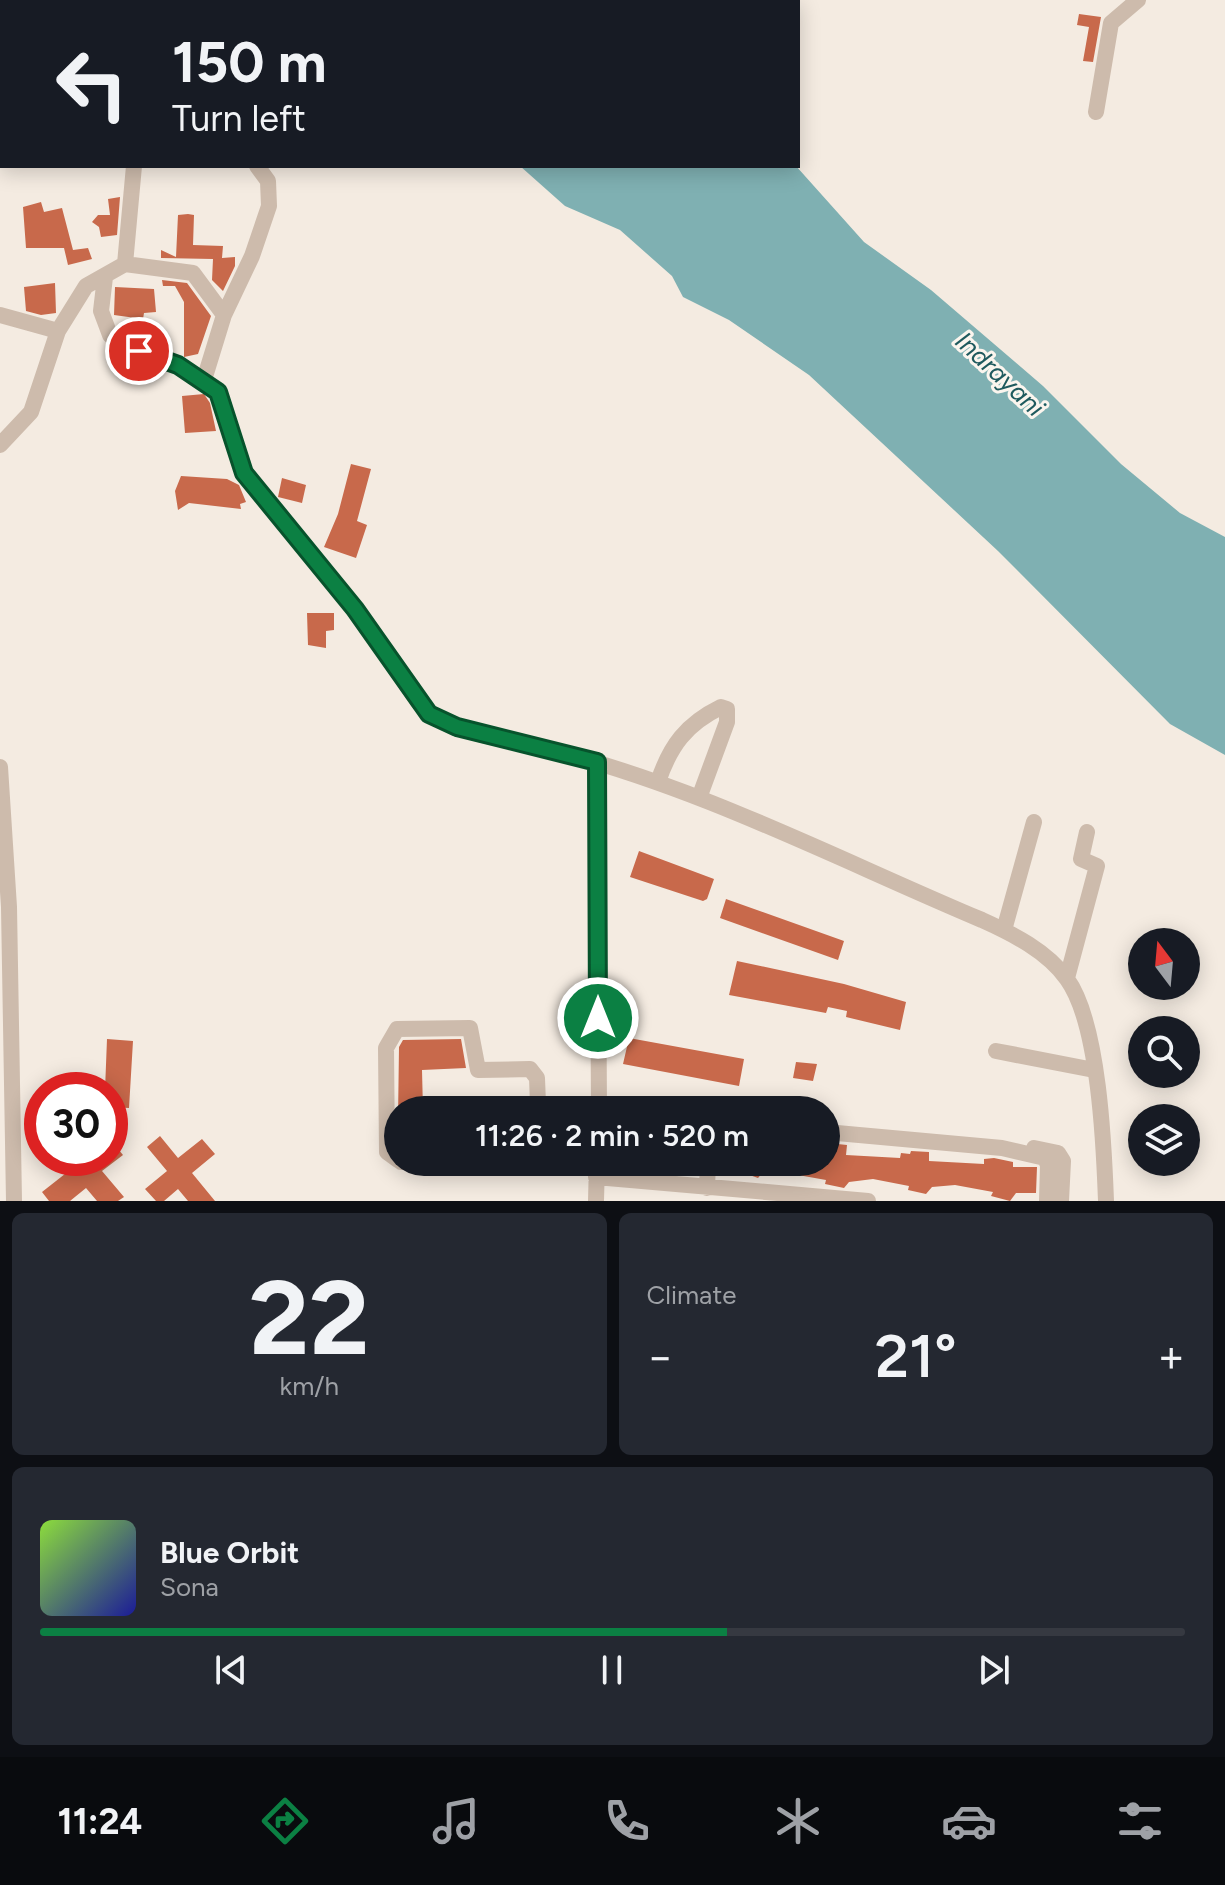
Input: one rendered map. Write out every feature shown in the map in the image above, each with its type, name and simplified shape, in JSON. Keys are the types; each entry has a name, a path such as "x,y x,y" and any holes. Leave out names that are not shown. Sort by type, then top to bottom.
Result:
{"street":[{"path":"1096,112 1111,23 1138,0"},
{"path":"125,264 134,168"},
{"path":"204,380 224,315 252,256 269,206 268,181 258,168"},
{"path":"0,445 25,419 38,397 58,331 86,286 125,264 193,273 224,315"},
{"path":"105,277 101,311 110,335 123,347 155,354 204,380 218,392 244,473 355,609 429,714 457,727 597,762 699,798 1004,930 1046,957 1067,978 1085,1015 1094,1070 1106,1201"},
{"path":"0,315 58,331"},
{"path":"658,782 674,744 702,717 721,707 727,709 725,727 699,798"},
{"path":"597,762 599,1096"},
{"path":"0,767 9,907 14,1201"},
{"path":"1004,930 1034,822"},
{"path":"1067,978 1097,866 1081,859 1087,832"},
{"path":"386,1096 386,1048 397,1029 470,1028 478,1070 530,1069 537,1078 538,1096"},
{"path":"996,1051 1094,1070"},
{"path":"840,1133 1002,1148 1045,1158 1048,1165 1047,1201"},
{"path":"1002,1148 1011,1145 1058,1153 1063,1161 1061,1201"},
{"path":"596,1201 597,1176"},
{"path":"638,1176 707,1188 868,1201"},
{"path":"707,1176 707,1188"}],"water":[{"name":"Indrayani","path":"522,168 798,168 864,242 931,290 1043,386 1121,464 1180,513 1225,537 1225,755 1170,724 998,551 809,375 729,320 683,297 672,276 620,230 565,206"}],"building":[{"path":"1079,14 1101,17 1093,62 1083,61 1089,27 1077,25"},
{"path":"120,197 117,235 101,237 99,227 92,222 98,215 110,215 108,199"},
{"path":"41,202 44,212 62,208 73,250 88,248 92,259 68,265 64,248 26,248 23,207"},
{"path":"178,215 194,215 193,245 223,246 222,258 235,257 235,266 223,291 212,280 213,259 161,258 161,250 176,257"},
{"path":"162,280 187,283 211,316 198,354 184,357 184,302 175,286 163,286"},
{"path":"55,283 56,313 41,315 26,311 24,287"},
{"path":"115,287 154,289 156,312 144,313 143,319 114,315"},
{"path":"204,394 210,403 216,431 185,433 182,396"},
{"path":"351,464 371,469 357,521 367,525 356,558 324,547 338,514"},
{"path":"181,476 227,479 239,485 246,502 240,504 241,509 189,503 178,510 175,491"},
{"path":"282,478 306,485 302,503 278,497"},
{"path":"307,613 334,613 334,630 326,631 326,648 308,645"},
{"path":"639,851 714,879 707,899 703,901 630,877"},
{"path":"726,899 844,941 838,960 720,918"},
{"path":"737,961 844,984 906,1002 900,1030 846,1017 847,1011 828,1007 826,1013 729,995"},
{"path":"629,1038 744,1059 739,1086 623,1064"},
{"path":"107,1039 133,1041 129,1108 128,1072 106,1072"},
{"path":"461,1039 466,1068 422,1070 423,1096 398,1096 399,1047 403,1040"},
{"path":"796,1062 817,1064 813,1081 793,1078"},
{"path":"160,1136 178,1158 202,1139 215,1154 192,1173 215,1201 188,1201 178,1189 164,1201 156,1201 145,1189 167,1171 147,1147"},
{"path":"840,1144 847,1145 846,1155 900,1158 901,1153 929,1152 929,1161 984,1164 984,1159 994,1158 1013,1162 1013,1167 1037,1167 1036,1193 1016,1193 1010,1201 991,1196 993,1192 955,1185 932,1187 926,1194 908,1190 909,1186 873,1179 849,1182 844,1188 825,1184 826,1180 804,1176 840,1176"},
{"path":"62,1176 106,1176 124,1197 118,1201 97,1201 86,1188 70,1201 49,1201 42,1192"}],"route":[{"path":"139,351 155,354 178,365 218,392 244,473 355,609 429,714 457,727 597,762 598,1018"}]}
